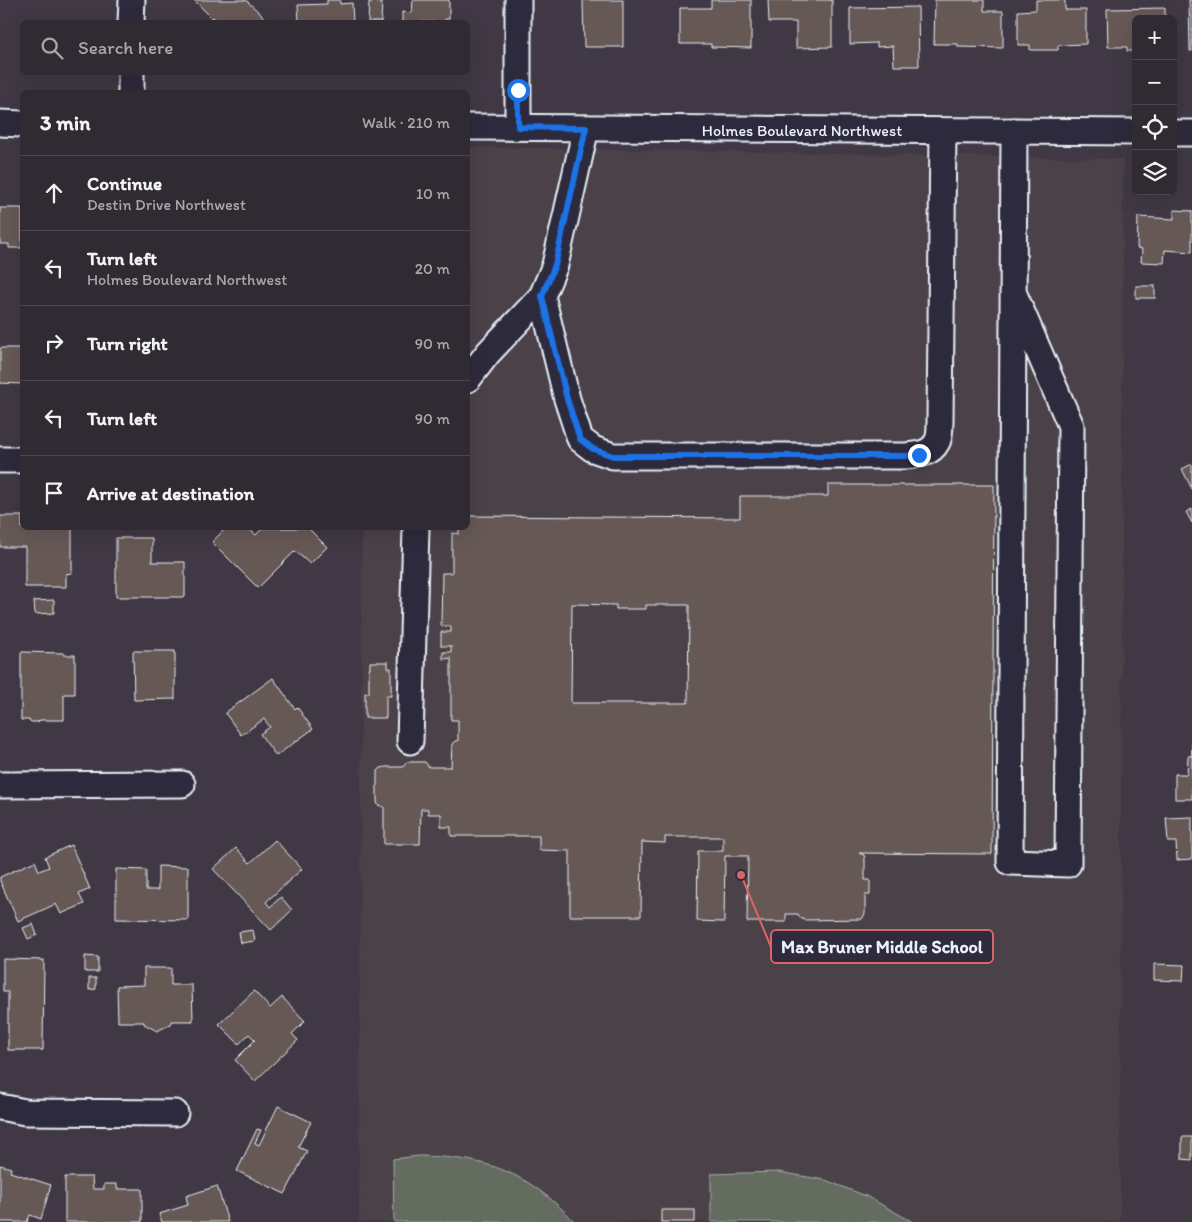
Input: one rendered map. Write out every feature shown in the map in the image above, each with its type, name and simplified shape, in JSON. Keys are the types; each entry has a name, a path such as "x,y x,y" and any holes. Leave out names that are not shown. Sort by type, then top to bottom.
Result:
{"street":[{"path":"132,0 132,20"},
{"path":"518,0 518,127"},
{"path":"131,75 131,90"},
{"path":"0,123 20,124"},
{"name":"Holmes Boulevard Northwest","path":"470,127 1132,132"},
{"path":"470,376 488,353 542,296 555,265 586,128"},
{"path":"542,296 567,399 580,439 593,449 613,456 919,455 930,450 938,441 940,421 943,130"},
{"path":"1013,292 1071,426 1068,864 1010,862 1013,292 1014,131"},
{"path":"1177,132 1192,133"},
{"path":"0,460 20,460"},
{"path":"410,741 416,530"},
{"path":"0,785 182,784"},
{"path":"0,1107 25,1112 175,1113"}],"shaded area":[{"path":"470,147 1123,159 1120,1222 359,1222 362,530 470,530"}],"green space":[{"path":"419,1156 465,1160 486,1164 504,1171 522,1179 540,1191 575,1222 394,1222 393,1159"},
{"path":"778,1172 825,1180 866,1196 913,1222 711,1222 711,1174"}],"building":[{"path":"194,0 246,0 267,20 217,20 212,18"},
{"path":"327,0 340,0 340,4 352,3 353,20 299,20 298,5 327,4"},
{"path":"413,0 449,0 449,19 402,20 402,12 412,13"},
{"path":"583,0 623,0 623,47 584,47"},
{"path":"711,0 751,0 751,48 711,47 711,44 680,44 680,8 711,8"},
{"path":"768,0 832,0 832,47 796,48 796,22 769,22"},
{"path":"935,0 984,0 984,11 1003,11 1003,48 958,47 958,44 934,44"},
{"path":"1036,0 1065,0 1065,10 1086,10 1086,44 1058,45 1058,50 1030,50 1030,45 1018,45 1018,11 1036,10"},
{"path":"1189,0 1192,0 1192,51 1190,51"},
{"path":"369,2 382,3 381,20 368,20"},
{"path":"918,7 919,66 894,66 893,46 877,47 877,43 850,44 850,8"},
{"path":"1165,8 1165,15 1132,15 1132,51 1127,51 1127,47 1108,47 1107,9"},
{"path":"0,208 20,208 20,248 9,248 9,244 0,244"},
{"path":"1174,210 1192,211 1192,252 1165,250 1164,263 1141,262 1142,249 1137,248 1138,217 1174,219"},
{"path":"1136,286 1155,286 1155,298 1136,298"},
{"path":"0,348 20,348 20,384 0,383"},
{"path":"1192,464 1192,489 1182,469"},
{"path":"828,485 994,485 992,854 859,853 864,855 865,880 870,880 870,895 865,895 865,914 862,919 804,920 798,914 786,914 786,922 747,922 748,856 725,856 724,922 697,921 698,851 723,851 723,837 665,837 665,843 642,842 641,916 570,916 570,851 539,850 539,836 451,836 451,827 441,827 441,814 428,814 428,809 421,809 420,844 384,844 384,807 378,805 377,802 378,771 385,767 403,767 407,762 425,762 429,767 451,767 452,744 458,741 458,720 451,720 451,658 443,659 443,652 451,652 451,646 441,646 441,632 451,632 451,626 441,626 442,573 452,573 452,533 459,534 459,530 470,530 470,516 740,518 740,496 828,496","holes":["572,604 616,605 616,609 646,609 646,605 689,605 688,703 571,703"]},
{"path":"1192,509 1192,523 1186,512"},
{"path":"0,516 20,516 20,530 72,530 72,573 66,574 66,587 25,587 25,547 0,547"},
{"path":"224,530 250,530 256,535 261,530 310,530 327,547 310,564 295,551 258,588 212,542"},
{"path":"116,538 152,538 152,562 185,562 185,597 116,597"},
{"path":"54,600 54,613 35,614 34,601"},
{"path":"133,651 175,651 175,699 134,700"},
{"path":"21,652 75,655 75,694 64,694 64,720 31,722 29,720 21,720"},
{"path":"370,662 388,662 388,668 391,668 391,696 386,696 386,718 365,718 365,693 369,693"},
{"path":"273,678 295,709 297,707 313,729 276,756 260,734 270,727 264,719 241,735 225,713"},
{"path":"1188,756 1192,756 1192,799 1175,799 1175,774 1187,774"},
{"path":"1192,817 1192,859 1177,860 1176,842 1168,842 1166,818"},
{"path":"275,840 302,869 266,902 270,907 281,897 292,910 271,930 213,869 236,848 250,863"},
{"path":"71,845 90,889 79,894 84,904 61,914 56,904 18,921 0,881 0,877 35,861 39,871 49,867 45,857"},
{"path":"158,866 188,867 188,920 116,919 116,869 146,870 146,890 158,890"},
{"path":"33,924 37,935 28,939 23,928"},
{"path":"253,930 255,941 241,943 239,932"},
{"path":"85,956 98,957 98,972 85,972"},
{"path":"3,959 44,960 43,1050 8,1050 8,992 3,992"},
{"path":"1154,964 1184,965 1183,981 1154,980"},
{"path":"144,968 171,968 171,985 192,985 193,1021 171,1021 171,1024 157,1031 144,1024 144,1022 118,1022 117,986 144,985"},
{"path":"89,978 96,978 96,989 89,990"},
{"path":"254,991 270,1008 282,997 305,1021 292,1034 298,1040 255,1081 235,1060 255,1040 249,1034 239,1044 219,1024"},
{"path":"278,1106 311,1122 298,1147 307,1151 285,1194 237,1171 257,1129 261,1130 255,1143 259,1145"},
{"path":"1182,1137 1192,1137 1192,1160 1182,1159"},
{"path":"0,1165 11,1168 10,1172 51,1185 41,1219 30,1215 27,1222 0,1221"},
{"path":"65,1177 92,1177 93,1189 104,1189 104,1184 117,1184 117,1189 142,1189 142,1222 65,1222"},
{"path":"217,1186 228,1222 162,1222 159,1214 188,1205 186,1196"},
{"path":"661,1210 695,1210 695,1222 661,1222"}],"place":[{"name":"Max Bruner Middle School","path":"741,875"}],"route":[{"path":"518,90 518,127 586,128 555,265 542,296 567,399 580,439 593,449 613,456 919,455"}]}
